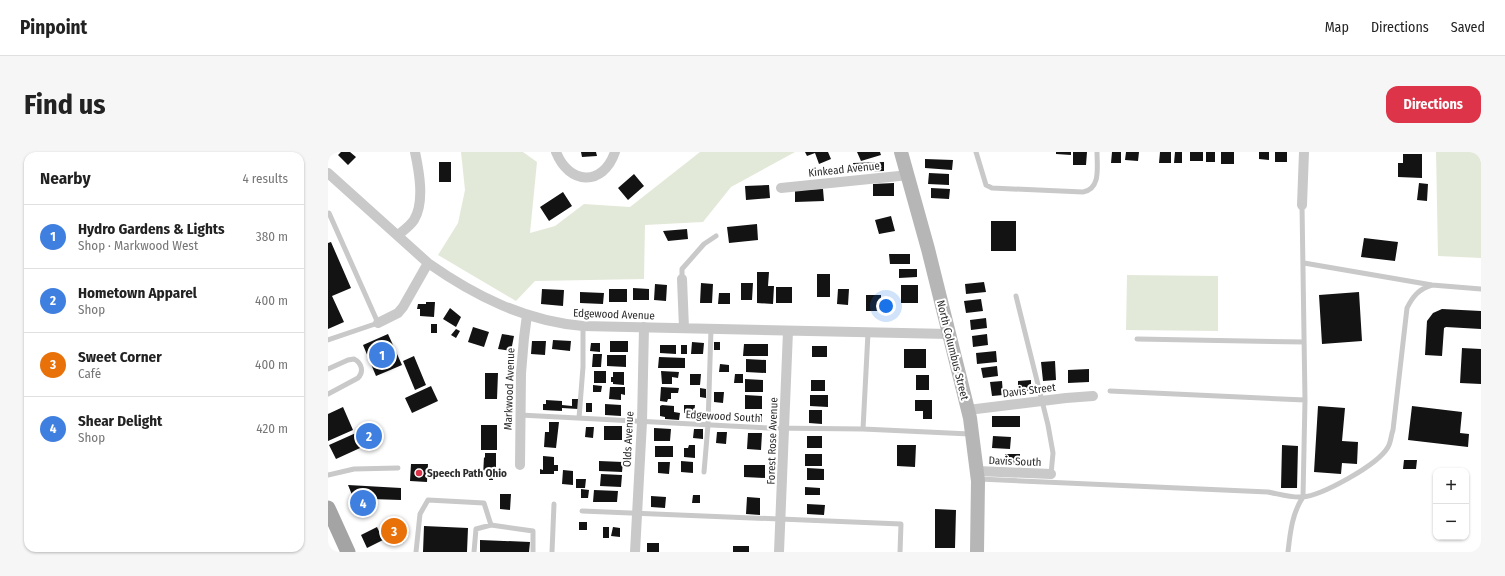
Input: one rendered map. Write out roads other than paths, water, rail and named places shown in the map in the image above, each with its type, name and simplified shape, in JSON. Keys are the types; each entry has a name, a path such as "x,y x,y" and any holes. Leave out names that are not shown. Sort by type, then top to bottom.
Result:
{"main road":[{"name":"North Columbus Street","path":"901,152 909,175 973,434 978,475 977,552"},
{"path":"330,516 348,552"}],"street":[{"path":"398,235 408,227 414,219 418,209 419,176 415,152"},
{"path":"556,152 567,170 573,174 586,178 598,175 604,171 609,166 615,152"},
{"path":"1302,205 1304,152"},
{"name":"Edgewood Avenue","path":"328,173 428,263 472,291 508,308 551,322 583,326 949,334"},
{"name":"Kinkead Avenue","path":"781,188 909,175"},
{"path":"378,323 391,318 403,307 428,263"},
{"path":"682,279 684,328"},
{"name":"Markwood Avenue","path":"520,465 520,415 523,345 528,315"},
{"name":"Olds Avenue","path":"635,552 642,422 644,327"},
{"name":"Forest Rose Avenue","path":"779,552 788,331"},
{"name":"Davis Street","path":"968,410 1093,396"},
{"name":"Davis South","path":"978,475 1051,474"}],"lane":[{"path":"976,152 986,185 992,188 1083,192 1089,191 1094,187 1096,182 1098,152"},
{"path":"1288,552 1297,505 1303,497 1305,400 1302,205"},
{"path":"328,212 378,323 328,340"},
{"path":"682,279 682,269 704,244 716,236"},
{"path":"1304,263 1432,285 1481,289"},
{"path":"978,475 1268,492 1303,497 1326,490 1361,472 1382,455 1388,448 1394,422 1407,308 1412,298 1418,291 1432,285"},
{"path":"1016,296 1048,425 1052,453 1051,474"},
{"path":"579,418 583,367 583,326"},
{"path":"704,472 708,425 711,329"},
{"path":"863,429 868,333"},
{"path":"1137,339 1304,342"},
{"path":"328,369 348,360 354,360 360,363 362,370 358,378 328,394"},
{"path":"1110,391 1305,400"},
{"name":"Edgewood South","path":"520,415 708,425 863,429 973,434"},
{"path":"328,475 354,469 398,468"},
{"path":"416,552 420,514 428,500 484,503 491,525"},
{"path":"552,552 554,504"},
{"path":"582,511 902,524 900,552"},
{"path":"474,552 476,530 491,525 533,531 533,552"}],"place":[{"name":"Hydro Gardens & Lights","path":"382,355"},
{"name":"Hometown Apparel","path":"369,436"},
{"name":"Speech Path Ohio","path":"419,473"},
{"name":"Shear Delight","path":"363,503"},
{"name":"Sweet Corner","path":"394,531"}]}
